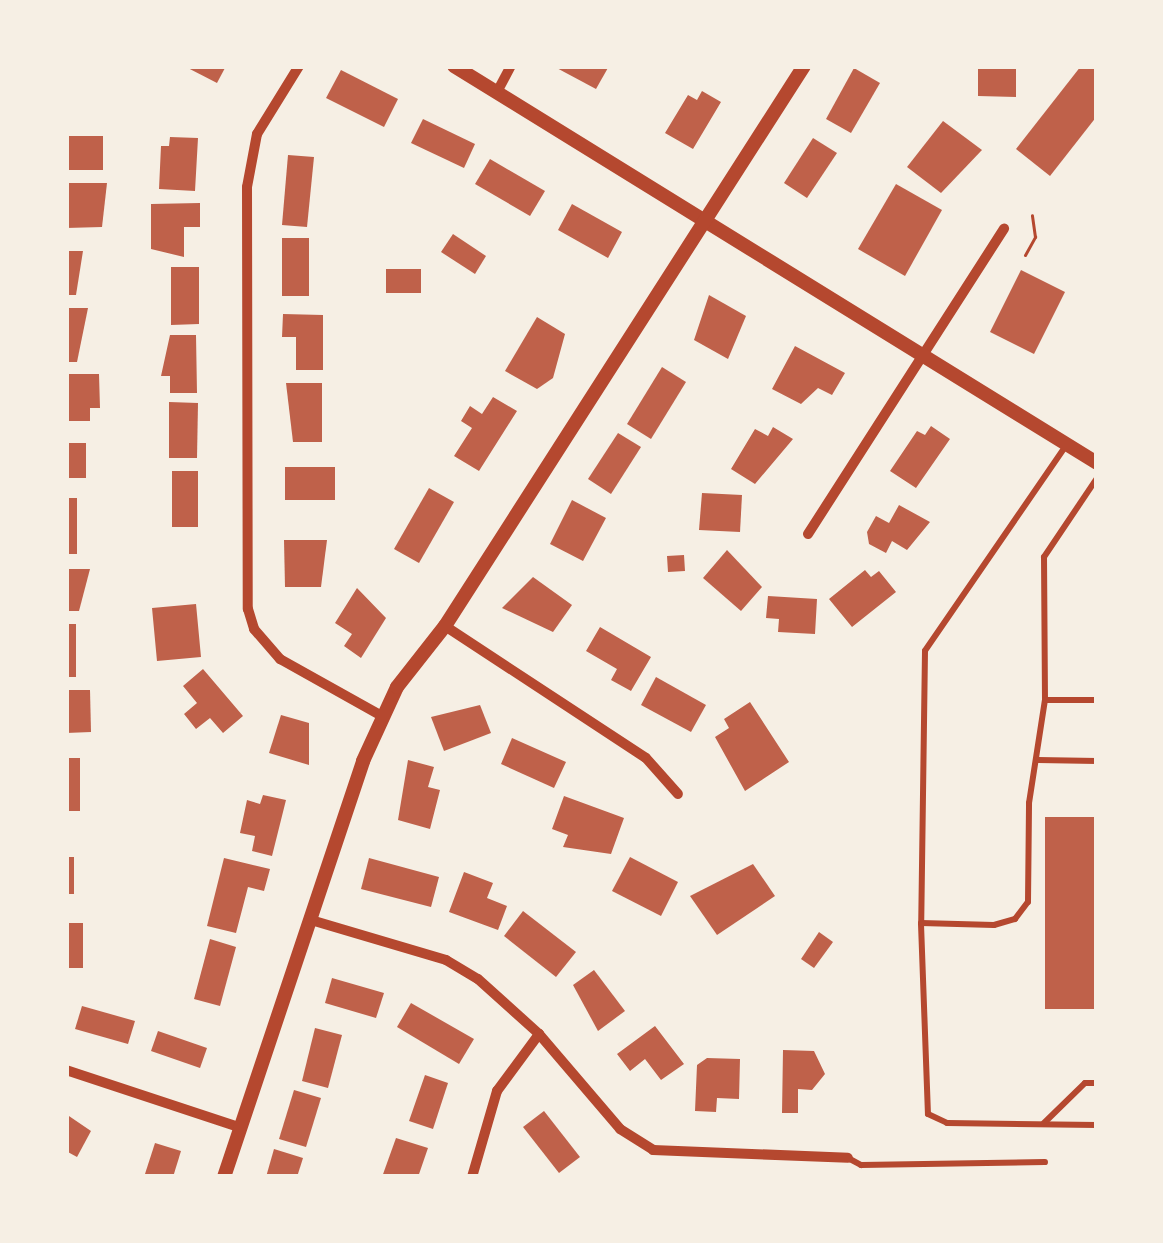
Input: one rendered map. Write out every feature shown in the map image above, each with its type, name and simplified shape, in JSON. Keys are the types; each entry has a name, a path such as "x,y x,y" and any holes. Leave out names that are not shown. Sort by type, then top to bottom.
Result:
{"street":[{"path":"299,66 257,134 247,187 248,610 254,629 280,659 382,716"},
{"path":"454,66 923,351 1097,463"},
{"path":"497,92 511,66"},
{"path":"224,1177 382,716 445,626 804,66"},
{"path":"808,534 1004,229"},
{"path":"445,626 646,758 678,794"},
{"path":"311,920 446,960 538,1034 620,1129 653,1150 848,1158"},
{"path":"472,1177 497,1091 538,1034"},
{"path":"66,1070 238,1127"}],"lane":[{"path":"1067,443 925,651 921,922 928,1114 947,1124 1097,1125"},
{"path":"921,922 994,925 1015,919 1028,902 1045,700 1045,557 1097,478"},
{"path":"1045,700 1097,700"},
{"path":"1038,760 1097,761"},
{"path":"1044,1123 1085,1083 1097,1083"},
{"path":"848,1158 861,1165 1045,1162"}],"path":[{"path":"1025,255 1035,237 1032,214"}],"building":[{"path":"184,66 226,66 217,83"},
{"path":"553,66 609,66 596,89"},
{"path":"978,66 1016,66 1016,97 978,96"},
{"path":"1081,66 1097,66 1097,116 1050,176 1016,149"},
{"path":"854,68 880,83 851,133 826,119"},
{"path":"341,70 398,99 384,127 326,98"},
{"path":"702,91 721,102 693,149 665,133 688,95 697,100"},
{"path":"423,119 475,144 464,168 411,143"},
{"path":"943,121 982,150 941,193 907,167"},
{"path":"66,136 103,136 103,170 66,170"},
{"path":"170,137 198,138 195,191 159,189 161,146 169,146"},
{"path":"813,138 837,153 807,198 784,183"},
{"path":"288,155 314,157 307,227 282,225"},
{"path":"490,159 545,191 530,216 475,184"},
{"path":"66,183 107,183 102,227 66,228"},
{"path":"896,184 942,210 905,276 858,249"},
{"path":"200,203 200,227 184,227 184,257 151,249 151,204"},
{"path":"572,204 622,232 608,258 558,230"},
{"path":"453,234 486,256 475,274 441,252"},
{"path":"282,238 309,238 309,296 282,296"},
{"path":"66,251 83,251 76,295 66,295"},
{"path":"171,267 199,267 199,324 171,325"},
{"path":"386,269 421,269 421,293 386,293"},
{"path":"1021,270 1065,292 1034,354 990,332"},
{"path":"709,295 746,316 728,359 694,340"},
{"path":"66,308 88,308 77,362 66,362"},
{"path":"283,314 323,315 323,370 296,370 296,337 282,337"},
{"path":"537,317 565,334 553,378 537,389 505,371"},
{"path":"170,335 196,335 197,393 170,393 170,376 161,376"},
{"path":"795,346 845,373 832,395 818,388 801,404 772,389"},
{"path":"662,367 686,382 651,439 627,424"},
{"path":"66,374 99,374 100,408 90,408 90,421 68,421"},
{"path":"286,383 322,383 322,442 293,442"},
{"path":"493,397 517,411 479,471 454,456 472,428 461,421 470,406 482,414"},
{"path":"169,402 198,403 197,458 169,458"},
{"path":"931,426 950,439 916,488 890,471 917,431 925,435"},
{"path":"773,427 793,439 755,484 731,469 755,429 768,436"},
{"path":"618,433 641,447 611,494 588,479"},
{"path":"66,443 86,443 86,478 66,478"},
{"path":"285,467 335,467 335,500 285,500"},
{"path":"172,471 198,471 198,527 172,527"},
{"path":"429,488 454,502 419,563 394,549"},
{"path":"702,493 742,495 740,532 699,530"},
{"path":"66,498 77,498 77,554 66,554"},
{"path":"572,500 606,518 583,561 550,544"},
{"path":"899,505 930,522 907,550 892,541 886,553 869,544 867,532 876,516 889,523"},
{"path":"284,540 327,540 321,587 285,587"},
{"path":"727,550 762,587 741,611 703,578"},
{"path":"684,555 685,571 668,572 667,556"},
{"path":"66,569 90,569 79,611 66,611"},
{"path":"865,570 871,577 879,571 896,592 852,627 829,599"},
{"path":"533,577 572,605 553,632 502,608"},
{"path":"357,588 386,618 361,658 344,646 352,634 335,623"},
{"path":"768,596 817,599 815,634 778,632 779,619 766,618"},
{"path":"196,604 201,657 157,661 152,608"},
{"path":"66,624 76,624 76,677 66,677"},
{"path":"600,627 651,657 631,691 611,680 617,669 586,651"},
{"path":"203,669 243,716 223,733 210,718 196,729 184,714 197,703 183,686"},
{"path":"656,677 706,705 691,732 641,705"},
{"path":"66,690 90,690 91,732 66,733"},
{"path":"750,702 789,762 745,791 715,737 729,728 724,719"},
{"path":"480,705 491,733 444,751 431,717"},
{"path":"281,715 309,723 309,765 269,753"},
{"path":"512,738 566,762 554,788 501,764"},
{"path":"66,758 80,758 80,811 66,811"},
{"path":"408,760 434,767 428,787 440,790 430,829 398,820"},
{"path":"263,795 286,800 272,856 252,851 255,836 240,833 247,800 260,804"},
{"path":"564,796 624,818 611,854 563,847 568,835 552,829"},
{"path":"1045,817 1097,817 1097,1009 1045,1009"},
{"path":"66,857 74,857 74,894 66,894"},
{"path":"630,857 678,882 661,916 612,891"},
{"path":"224,858 270,869 264,891 248,887 236,933 207,926"},
{"path":"369,858 439,877 431,907 361,889"},
{"path":"753,864 775,896 717,935 690,896"},
{"path":"464,872 493,883 487,898 507,906 498,930 449,912"},
{"path":"523,911 576,952 556,977 504,936"},
{"path":"66,923 83,923 83,968 66,968"},
{"path":"819,932 833,942 814,968 801,959"},
{"path":"210,939 236,947 220,1006 194,999"},
{"path":"594,970 625,1011 598,1031 573,985"},
{"path":"332,978 384,993 376,1018 325,1003"},
{"path":"411,1003 474,1039 459,1064 397,1027"},
{"path":"82,1006 135,1021 128,1044 75,1029"},
{"path":"655,1026 684,1064 661,1080 645,1059 630,1071 617,1054"},
{"path":"315,1028 342,1035 328,1088 302,1081"},
{"path":"158,1031 207,1048 200,1068 151,1051"},
{"path":"783,1050 814,1051 825,1074 812,1090 798,1089 798,1113 782,1113"},
{"path":"707,1058 740,1059 739,1099 717,1098 716,1112 695,1111 697,1065"},
{"path":"425,1075 448,1083 433,1129 409,1121"},
{"path":"294,1090 321,1098 306,1147 279,1139"},
{"path":"544,1111 580,1157 559,1173 523,1127"},
{"path":"66,1114 91,1131 77,1157 66,1151"},
{"path":"396,1138 428,1148 418,1177 382,1177"},
{"path":"155,1143 181,1151 173,1177 144,1177"},
{"path":"274,1149 303,1158 297,1177 266,1177"}]}
